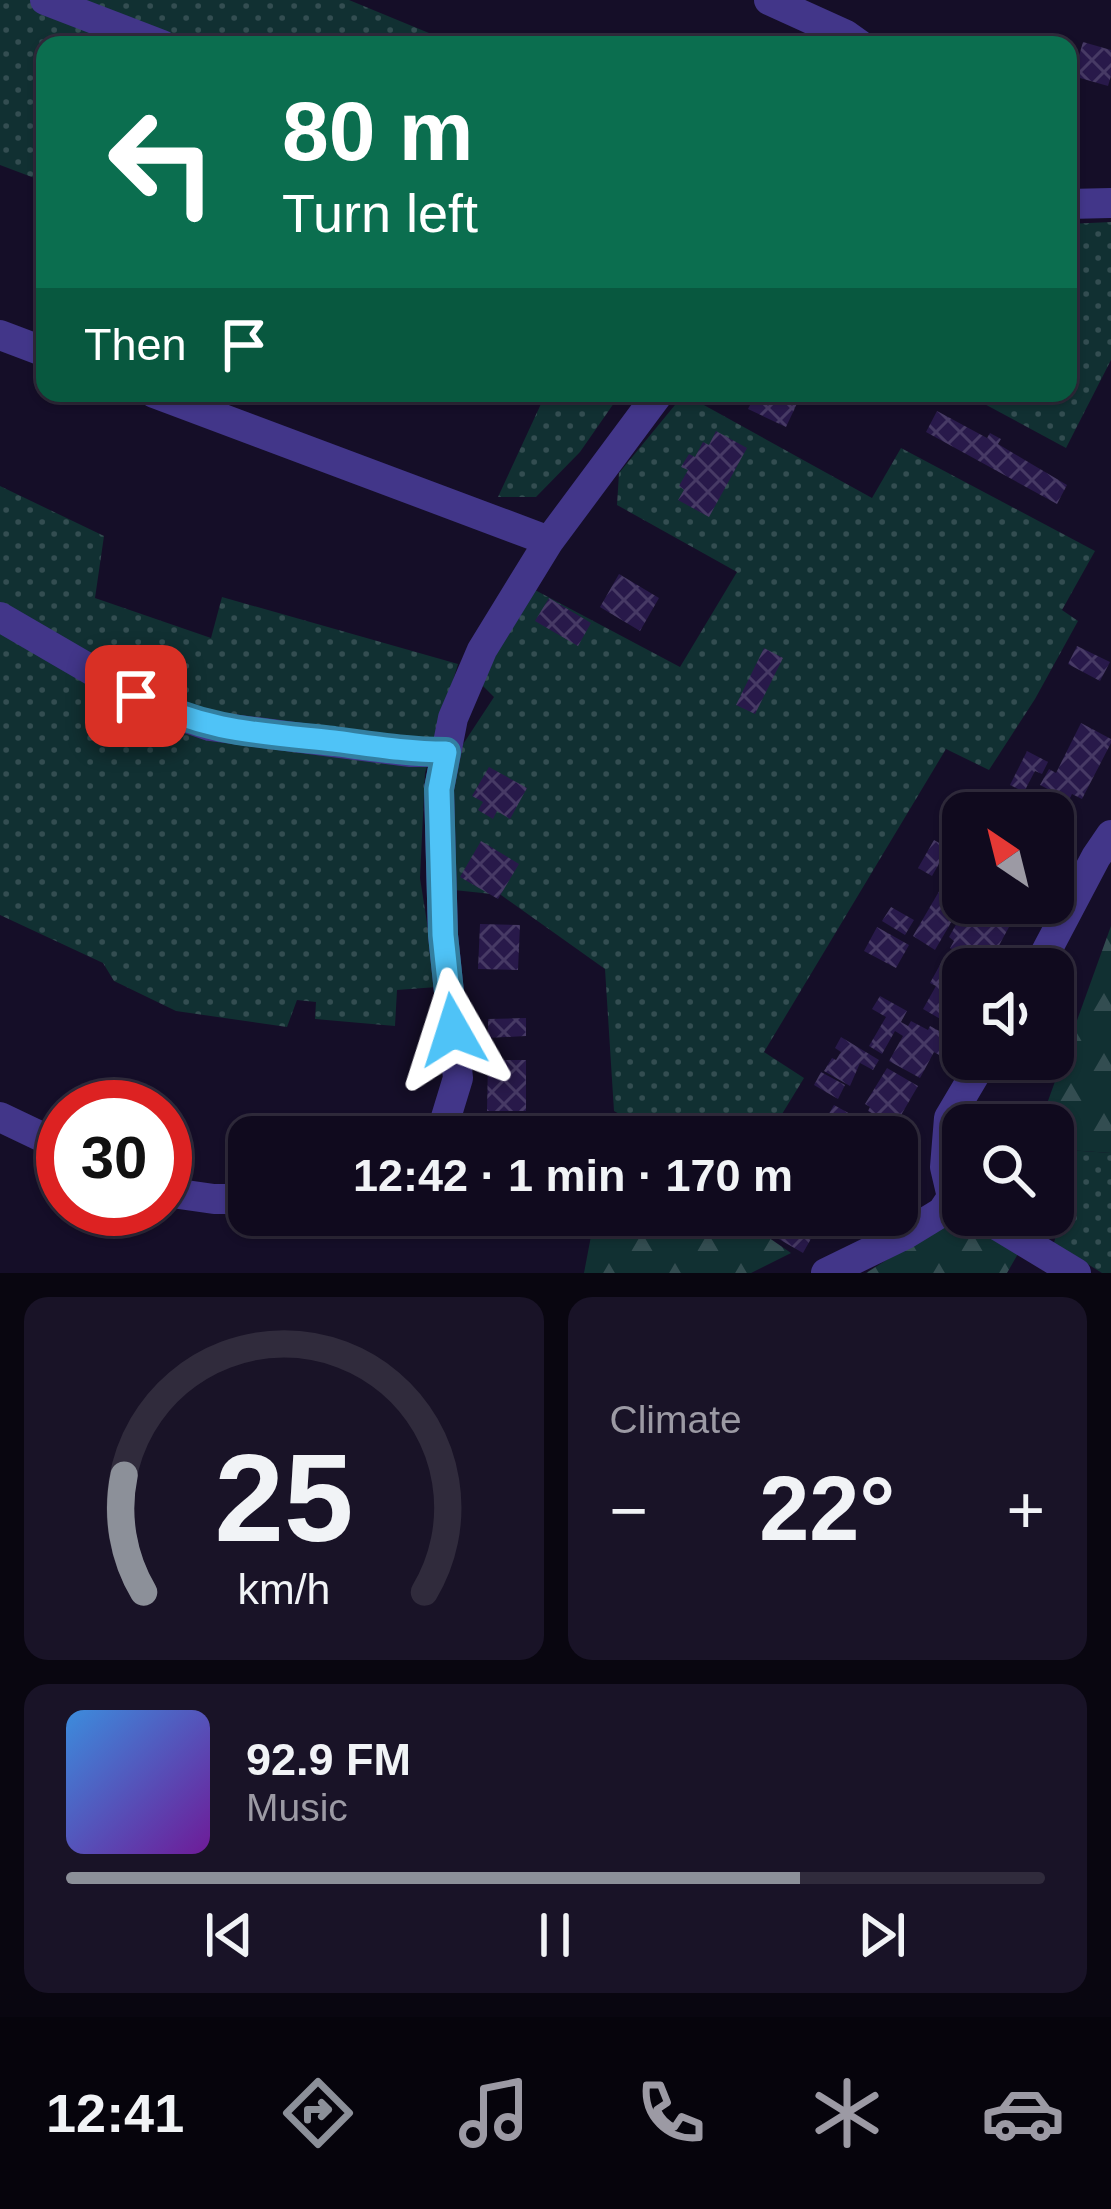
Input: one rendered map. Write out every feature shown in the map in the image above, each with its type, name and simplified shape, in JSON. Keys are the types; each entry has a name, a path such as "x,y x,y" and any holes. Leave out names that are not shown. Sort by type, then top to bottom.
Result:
{"street":[{"path":"45,0 139,36"},
{"path":"769,0 847,36"},
{"path":"1077,193 1108,203"},
{"path":"1077,204 1108,203"},
{"path":"0,335 36,349"},
{"path":"178,402 550,541"},
{"path":"446,1116 458,1078 442,914 439,789 452,718 482,650 550,541 652,402"},
{"path":"0,617 136,696 210,726 409,752 446,752"},
{"path":"1048,948 1111,835"},
{"path":"0,1117 36,1135"},
{"path":"192,1196 228,1199"},
{"path":"826,1273 942,1213"},
{"path":"1015,1236 1076,1273"}],"green space":[{"path":"0,0 349,0 436,36 36,36 36,179 0,165"},
{"path":"1111,222 1111,360 1066,448 981,402 1077,402 1077,224"},
{"path":"542,402 615,402 580,452 536,497 498,497"},
{"path":"677,402 698,402 872,498 901,448 1095,551 1062,610 1078,621 989,770 946,749 764,1052 804,1078 781,1116 623,1116 614,1111 605,969 501,895 454,890 454,758 494,697 479,682 535,590 680,667 737,572 617,505 619,473"},
{"path":"0,486 104,536 95,598 211,638 222,597 458,664 425,773 420,878 437,987 397,990 395,1026 315,1019 316,1002 297,1000 287,1027 176,1011 114,981 103,963 0,915"},
{"path":"1111,926 1111,1153 1074,1150 1074,1104 1047,1104 1056,1080 1074,1080 1074,1029"},
{"path":"1074,1150 1111,1153 1111,1273 1102,1273 1054,1243 1056,1236 1074,1236"},
{"path":"942,1226 942,1236 993,1236 1019,1252 1007,1273 866,1273"},
{"path":"591,1236 766,1236 791,1253 751,1273 584,1273"}],"building":[{"path":"1083,42 1111,50 1108,86 1077,77"},
{"path":"752,402 798,402 786,427 748,409"},
{"path":"937,411 987,438 990,433 1001,439 998,444 1067,485 1057,504 926,432"},
{"path":"716,431 747,448 709,517 678,500 684,490 679,486 688,470 681,467 689,454 695,457"},
{"path":"619,574 659,598 640,631 600,607"},
{"path":"549,598 591,623 578,646 535,621"},
{"path":"1077,646 1110,662 1100,681 1068,664"},
{"path":"764,648 783,658 755,714 736,705"},
{"path":"1081,723 1111,739 1082,799 1074,792 1054,792 1040,785 1049,769 1056,773"},
{"path":"1027,751 1048,762 1042,774 1035,771 1024,792 1010,785"},
{"path":"489,767 527,788 510,819 497,811 493,819 478,810 483,802 472,796"},
{"path":"934,840 942,845 942,858 932,876 918,868"},
{"path":"481,841 519,864 498,899 460,877"},
{"path":"941,888 942,924 950,924 935,950 913,936"},
{"path":"891,907 914,920 905,935 882,921"},
{"path":"480,924 520,925 518,970 478,969"},
{"path":"956,924 1009,927 998,948 950,948 954,941 949,937"},
{"path":"877,927 909,945 896,968 864,951"},
{"path":"941,963 942,1020 923,1009 936,986 930,983"},
{"path":"880,996 907,1011 901,1022 942,1033 942,1057 934,1052 920,1078 889,1061 903,1036 895,1031 882,1054 869,1046 886,1017 872,1009"},
{"path":"526,1018 526,1036 488,1038 488,1019"},
{"path":"841,1037 879,1060 873,1070 860,1063 850,1086 824,1071 841,1052 835,1048"},
{"path":"488,1060 526,1060 526,1111 487,1111"},
{"path":"887,1068 918,1086 900,1116 877,1116 865,1104"},
{"path":"821,1072 845,1085 838,1099 814,1085"},
{"path":"834,1105 852,1115 851,1116 828,1116"},
{"path":"778,1236 813,1236 803,1253"}],"route":[{"path":"136,696 210,726 409,752 446,752 439,789 443,935 453,1030"}]}
